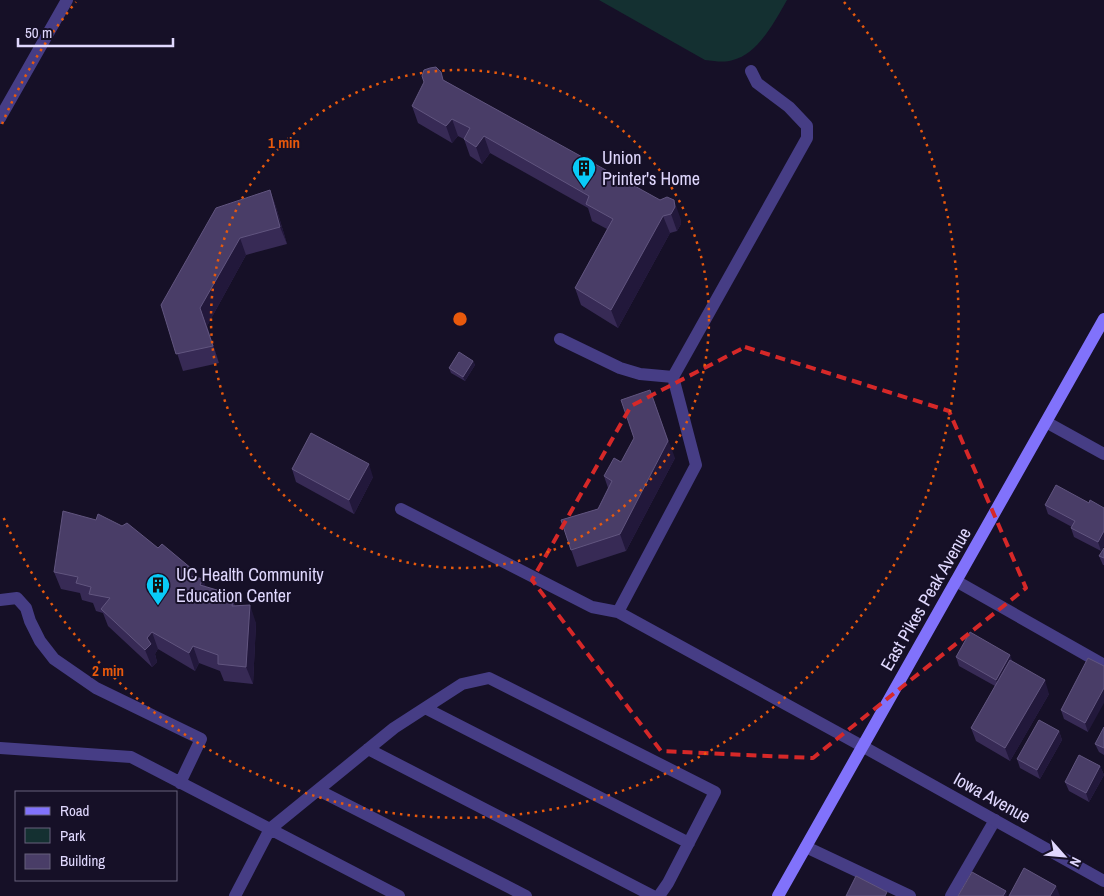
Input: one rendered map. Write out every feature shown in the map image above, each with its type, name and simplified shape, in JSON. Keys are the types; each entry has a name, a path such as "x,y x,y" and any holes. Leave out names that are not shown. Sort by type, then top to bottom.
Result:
{"main road":[{"name":"East Pikes Peak Avenue","path":"778,896 1104,320"}],"street":[{"path":"0,118 66,0"},
{"path":"618,612 696,465 673,377 806,138 806,126 789,107 757,83 752,71"},
{"path":"560,339 620,368 640,374 673,377"},
{"path":"1046,422 1104,454"},
{"name":"Iowa Avenue","path":"401,509 592,607 618,612 1104,881"},
{"path":"956,582 1104,665"},
{"path":"0,600 17,598 26,608 40,641 54,659 68,669 96,688 201,739 180,783"},
{"path":"235,896 270,829 394,728 462,684 489,678 716,792 668,883 659,896"},
{"path":"425,708 689,843"},
{"path":"0,748 131,757 399,896"},
{"path":"368,749 654,896"},
{"path":"318,790 526,896"},
{"path":"951,896 995,820"},
{"path":"806,847 910,896"}],"highlighted area":[{"path":"745,347 949,411 1026,588 813,758 661,751 532,580 631,406"}],"green space":[{"path":"599,0 787,0 758,44 742,57 723,62 705,60"}],"building":[{"name":"Union Printer's Home","path":"436,67 441,72 443,80 660,200 667,197 674,200 675,207 671,214 663,216 611,310 575,288 613,219 586,204 589,196 484,136 476,147 464,139 470,128 452,119 446,126 412,106 424,82 422,76 424,70"},
{"path":"270,190 280,227 240,238 200,308 213,346 176,354 161,305 216,208"},
{"path":"459,352 473,361 463,377 449,368"},
{"path":"650,390 668,441 620,534 571,550 561,520 598,509 612,481 604,476 614,458 621,462 634,438 621,400"},
{"path":"311,433 369,464 349,500 292,469"},
{"path":"1056,485 1089,503 1090,500 1104,508 1104,531 1098,542 1071,528 1075,521 1045,505"},
{"name":"UC Health Community Education Center","path":"63,511 96,520 98,514 122,526 127,523 158,548 162,544 192,569 186,575 203,579 200,585 217,590 216,599 233,600 232,606 250,605 246,667 218,664 218,655 193,646 189,653 152,632 147,638 151,644 145,650 101,609 110,598 89,594 91,587 76,583 78,577 54,572"},
{"path":"1104,548 1104,558 1099,556"},
{"path":"970,632 1010,655 996,680 956,657"},
{"path":"1088,658 1104,666 1104,688 1085,723 1061,710"},
{"path":"1010,660 1045,680 1005,748 971,728"},
{"path":"1039,720 1059,731 1037,770 1017,759"},
{"path":"1104,727 1104,748 1095,744"},
{"path":"1079,755 1100,766 1086,793 1065,782"},
{"path":"1024,868 1056,886 1050,896 1009,896"},
{"path":"972,872 1006,891 1003,896 958,896"},
{"path":"856,876 887,892 885,896 846,896"}],"place":[{"name":"Union Printer's Home","path":"584,189"},
{"name":"UC Health Community Education Center","path":"158,606"}]}
